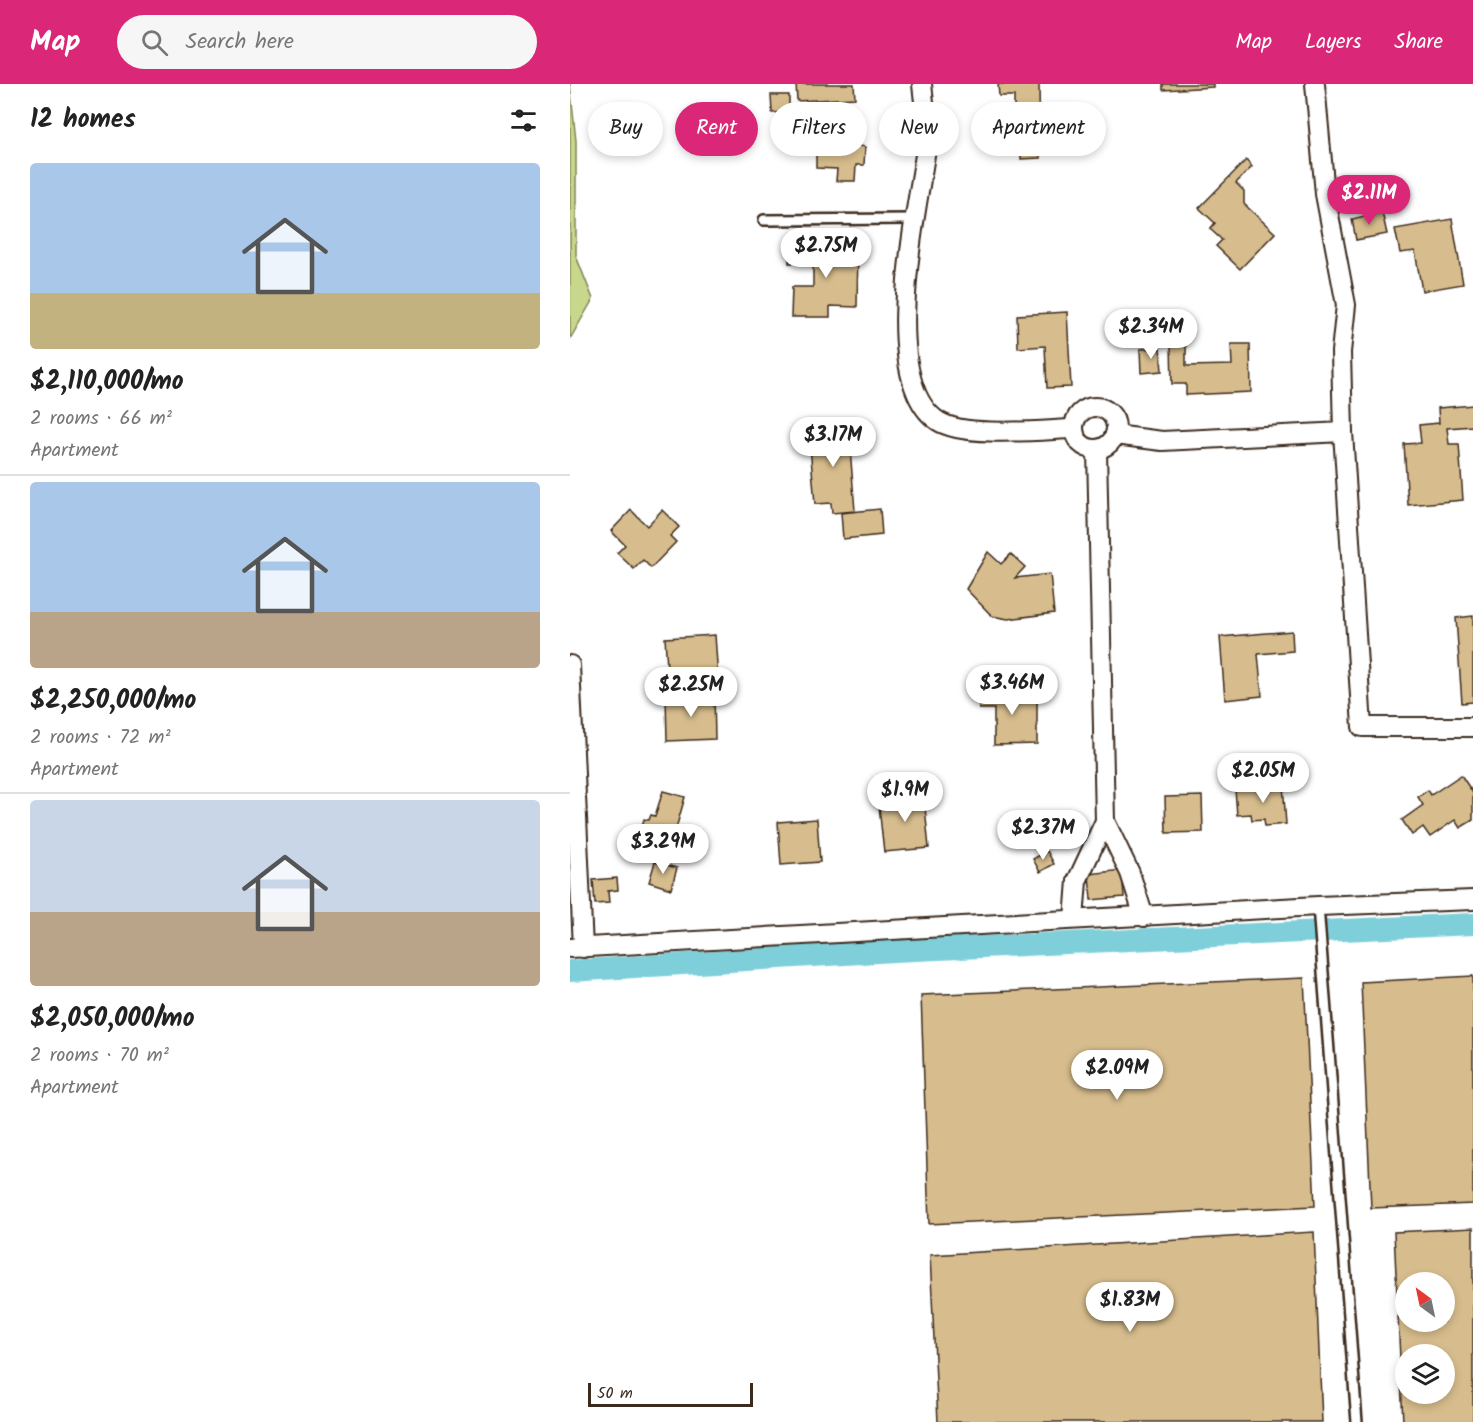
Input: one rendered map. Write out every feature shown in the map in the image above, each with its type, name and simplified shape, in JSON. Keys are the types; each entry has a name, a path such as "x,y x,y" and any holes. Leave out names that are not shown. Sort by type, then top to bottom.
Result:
{"street":[{"path":"922,84 926,146 913,219 905,327 908,364 916,390 927,410 938,421 955,427 993,431 1073,429"},
{"path":"1315,84 1325,194 1346,305 1341,352 1344,432 1362,727 1473,727"},
{"path":"1099,407 1108,412 1114,420 1115,435 1108,445 1097,450 1080,444 1073,429 1076,418 1083,410 1099,407"},
{"path":"1115,435 1134,440 1162,441 1344,432"},
{"path":"1097,450 1105,821 1130,873 1144,917"},
{"path":"570,665 577,948 1074,919 1473,900"},
{"path":"1074,919 1077,881 1105,821"}],"lane":[{"path":"764,220 913,219"},
{"path":"1318,906 1357,1422"}],"green space":[{"path":"570,84 576,141 576,256 593,299 570,339"}],"building":[{"path":"796,84 854,84 855,98 797,101"},
{"path":"998,84 1039,84 1039,102 1014,102 1014,96 999,96"},
{"path":"1163,84 1213,84 1213,87 1163,90"},
{"path":"771,95 789,95 789,102 771,102"},
{"path":"816,156 864,156 864,165 856,165 855,181 836,181 837,169 816,168"},
{"path":"1021,156 1040,156 1040,158 1021,159"},
{"path":"1246,160 1252,167 1236,183 1244,191 1244,204 1275,233 1240,269 1216,246 1222,240 1210,229 1215,223 1199,208"},
{"path":"1382,212 1387,234 1356,240 1352,219"},
{"path":"1452,219 1463,284 1422,291 1415,251 1400,253 1395,229"},
{"path":"789,244 858,244 857,307 830,306 830,317 791,317 792,287 813,287 813,263 789,263"},
{"path":"1067,312 1071,387 1047,388 1045,346 1018,348 1017,315"},
{"path":"1186,344 1186,366 1232,365 1231,344 1250,344 1251,392 1186,395 1186,384 1172,384 1171,345"},
{"path":"1160,348 1162,371 1141,373 1140,349"},
{"path":"1473,405 1473,426 1447,428 1449,444 1459,444 1463,500 1408,505 1404,444 1421,443 1419,425 1439,423 1438,408"},
{"path":"848,423 855,511 832,513 831,503 815,504 810,446 816,445 815,436 821,436 820,425"},
{"path":"880,509 882,535 843,539 841,513"},
{"path":"631,510 647,526 662,510 679,527 670,536 676,542 651,568 643,560 634,569 617,553 625,545 611,531"},
{"path":"988,552 1001,564 1011,554 1025,567 1015,578 1050,574 1054,613 1008,619 992,616 966,589"},
{"path":"1473,616 1473,702 1462,703 1456,618"},
{"path":"1292,631 1293,651 1258,654 1262,696 1225,700 1220,637"},
{"path":"715,635 718,679 668,682 665,638"},
{"path":"1037,690 1037,744 994,745 994,709 979,709 979,691"},
{"path":"714,694 715,739 667,741 666,696"},
{"path":"1461,775 1473,793 1473,820 1460,828 1455,820 1430,837 1423,827 1412,835 1402,820 1423,805 1418,797 1428,790 1431,795"},
{"path":"1283,784 1286,824 1265,826 1264,819 1252,820 1251,814 1237,815 1235,789"},
{"path":"923,787 929,848 884,852 879,807 906,804 904,788"},
{"path":"663,791 685,797 671,846 639,837 644,819 649,820 651,815 655,816"},
{"path":"1202,796 1203,832 1166,833 1165,797"},
{"path":"817,819 820,862 781,865 778,822"},
{"path":"1047,851 1054,864 1040,872 1033,859"},
{"path":"655,862 677,868 671,889 649,882"},
{"path":"1122,870 1124,897 1091,900 1089,874"},
{"path":"617,878 618,890 608,891 609,903 595,904 593,880"},
{"path":"1473,976 1473,1204 1371,1208 1361,982"},
{"path":"1304,978 1315,1206 929,1224 921,995"},
{"path":"1473,1228 1473,1422 1403,1422 1402,1404 1455,1404 1455,1344 1399,1344 1399,1332 1455,1332 1455,1272 1396,1272 1394,1232"},
{"path":"1314,1232 1322,1422 938,1422 930,1255"}],"waterway":[{"path":"570,971 894,951 1473,924"}]}
